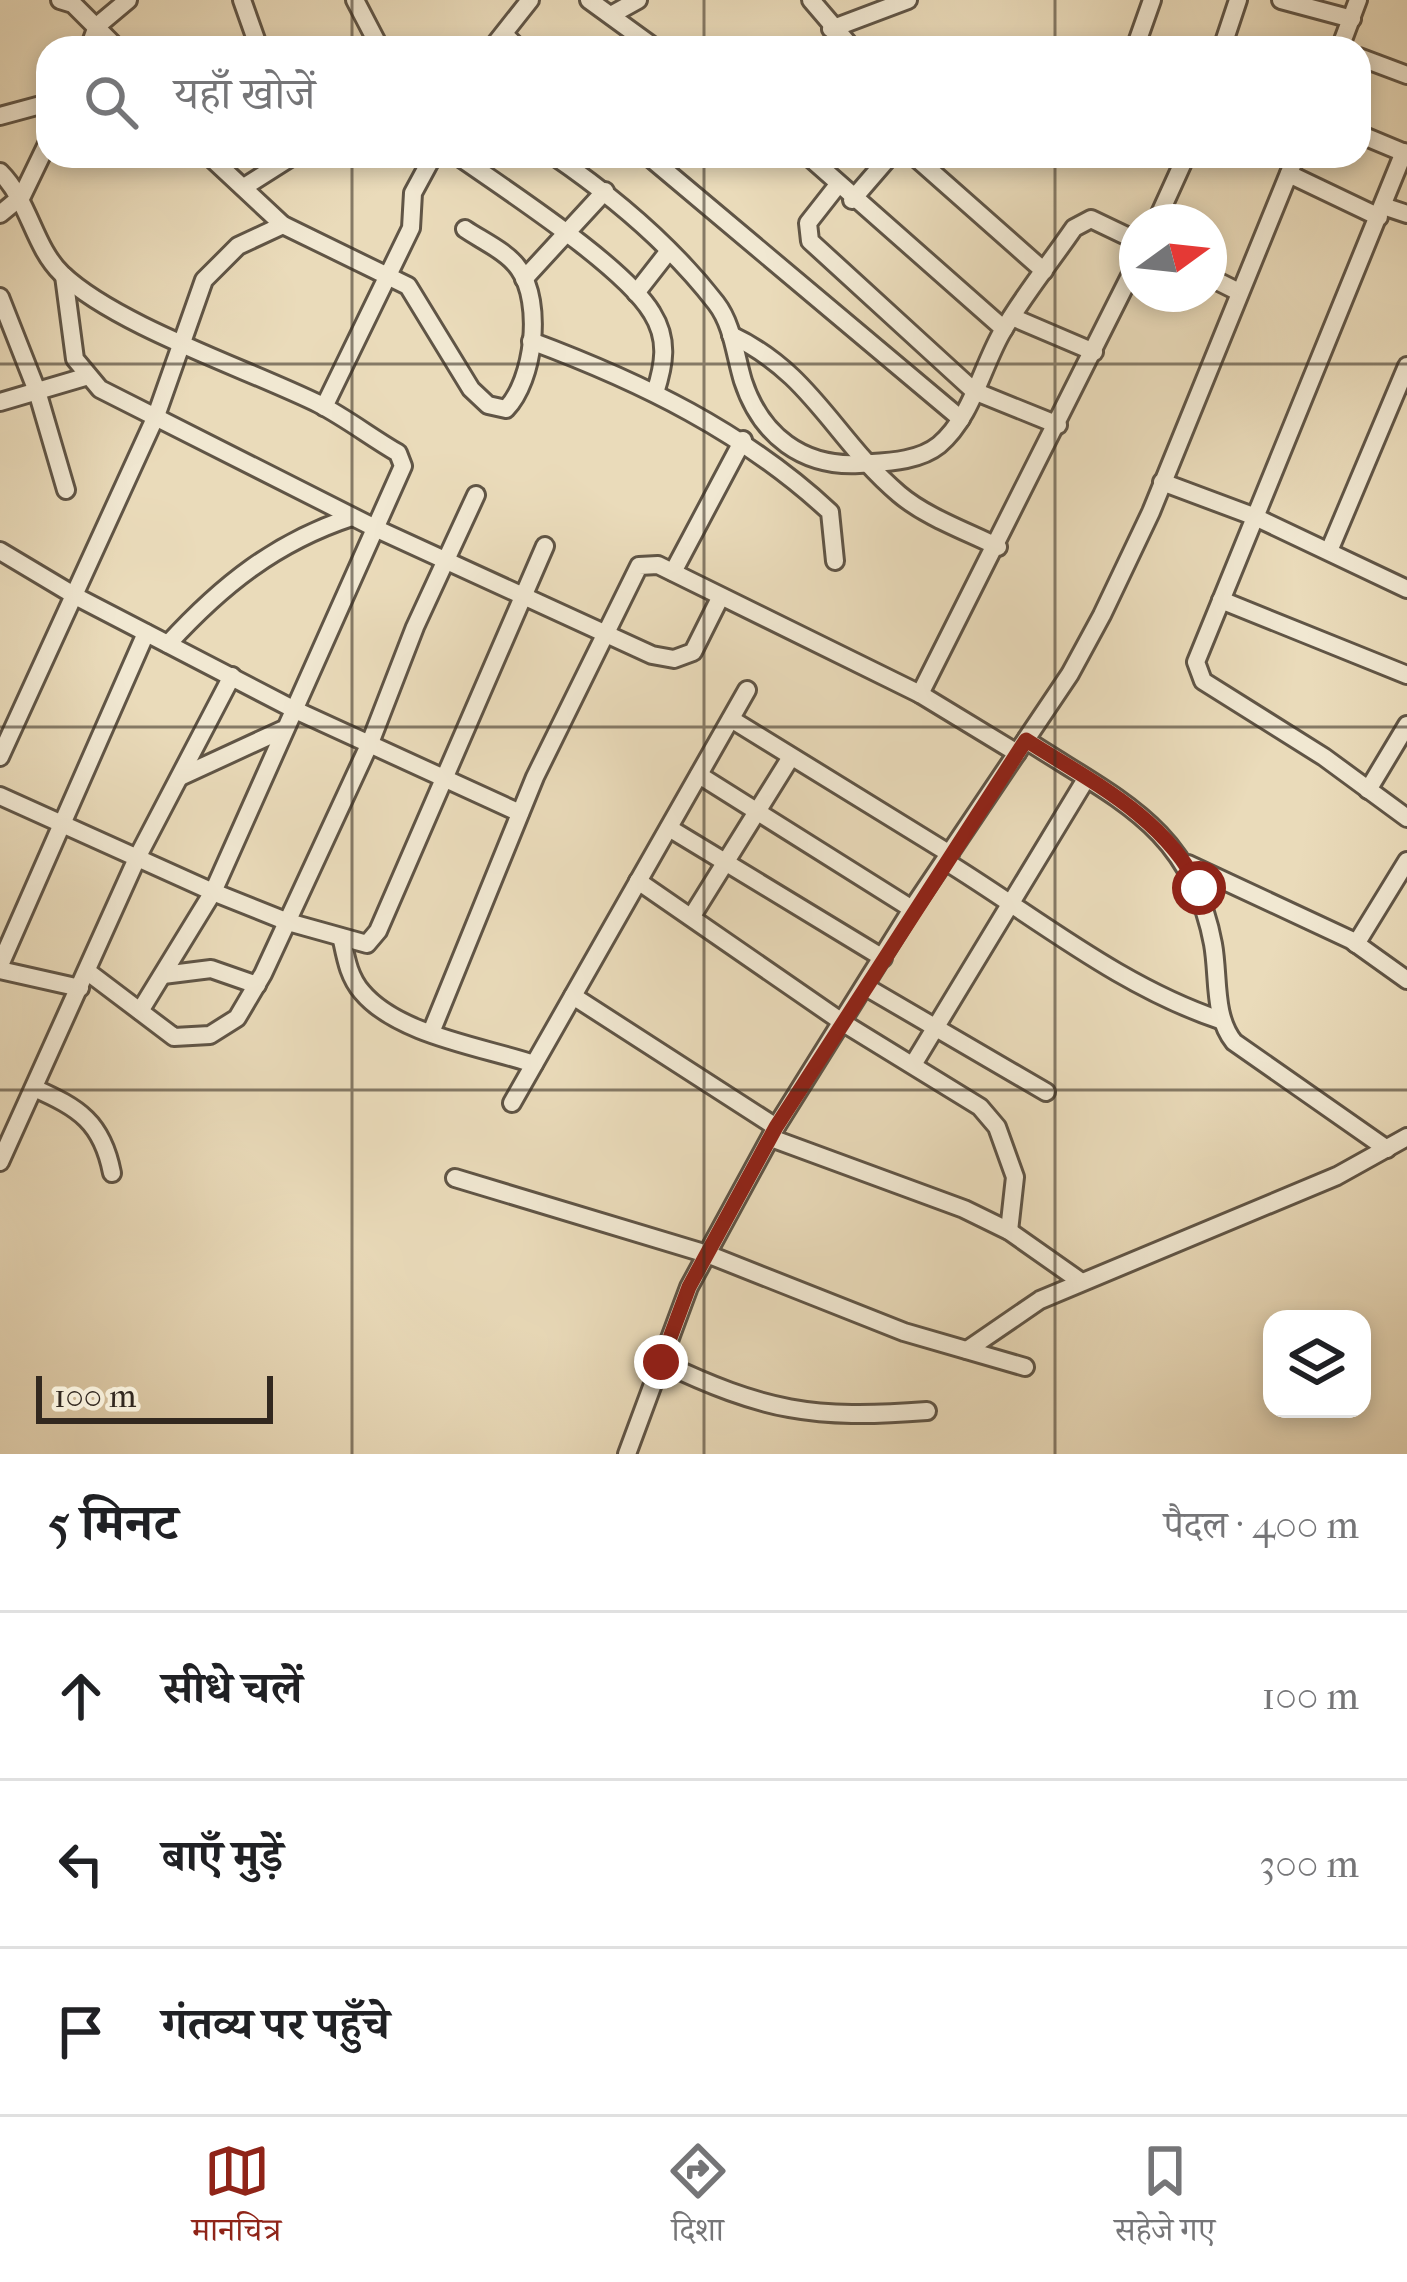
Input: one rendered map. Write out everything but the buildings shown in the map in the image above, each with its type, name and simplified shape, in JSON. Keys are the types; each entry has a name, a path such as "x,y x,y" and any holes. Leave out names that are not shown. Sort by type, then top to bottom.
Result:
{"street":[{"path":"60,0 106,36"},
{"path":"93,36 97,26 128,0"},
{"path":"242,0 255,36"},
{"path":"356,0 374,36"},
{"path":"510,36 530,0"},
{"path":"589,0 638,36"},
{"path":"611,16 638,0"},
{"path":"811,0 836,36"},
{"path":"847,36 908,0"},
{"path":"1139,36 1152,0"},
{"path":"1226,36 1238,0"},
{"path":"1281,0 1352,19"},
{"path":"1345,36 1358,0"},
{"path":"1371,61 1407,76"},
{"path":"0,116 36,106"},
{"path":"1371,139 1405,153 1198,652 1197,673 1407,818"},
{"path":"0,214 22,196 36,167"},
{"path":"223,168 283,225 389,274 420,301 471,389 488,405 506,409 531,341 524,280 511,261 464,229"},
{"path":"244,187 274,168"},
{"path":"324,407 411,228 413,193 427,168"},
{"path":"474,168 636,292 652,313 664,349 655,393"},
{"path":"571,168 605,191 722,309 750,400 777,434 814,463 871,463 928,453 962,419 1008,323 1084,220 1119,232"},
{"path":"662,168 962,419"},
{"path":"819,168 852,200 1008,323 1094,352"},
{"path":"852,200 880,168"},
{"path":"928,168 1044,271"},
{"path":"1164,204 1181,168"},
{"path":"627,1454 707,1254 774,1132 1102,615 1291,168"},
{"path":"1298,168 1381,211 1407,214"},
{"path":"0,172 22,196 43,247 64,276 184,344 324,407 402,459 403,473 213,892 140,1012"},
{"path":"836,186 808,223 810,241 974,391 1058,425"},
{"path":"524,280 605,191"},
{"path":"0,758 156,416 204,280 238,246 283,225"},
{"path":"636,292 668,252"},
{"path":"64,276 70,342 85,377 376,529 652,655 683,658 693,652 720,598"},
{"path":"1227,286 1239,292"},
{"path":"0,297 6,331 37,391 66,490"},
{"path":"920,694 998,548 1119,300"},
{"path":"731,335 764,350 804,383 910,502 998,548"},
{"path":"531,341 655,393 743,440 830,512 836,561"},
{"path":"1329,551 1407,366"},
{"path":"0,401 85,377"},
{"path":"673,572 743,440"},
{"path":"1162,482 1253,516 1407,589"},
{"path":"146,633 0,968 84,980 174,1037 210,1035 237,1018 257,985 370,743 476,495"},
{"path":"168,644 266,553 299,534 352,517"},
{"path":"2,804 65,825 288,922 362,945 378,931 545,546"},
{"path":"2,556 293,709 520,813"},
{"path":"432,1030 520,813 604,631 639,566 651,563 1086,779 1128,806 1188,865 1356,944 1407,980"},
{"path":"1221,600 1407,675"},
{"path":"0,1162 8,1123 34,1088 138,856 232,676"},
{"path":"512,1103 747,690"},
{"path":"730,718 948,858 1074,951 1220,1020"},
{"path":"1368,790 1407,725"},
{"path":"179,778 283,730"},
{"path":"692,916 791,757"},
{"path":"698,775 912,909"},
{"path":"914,1063 1086,779"},
{"path":"669,828 883,958"},
{"path":"1356,944 1407,861"},
{"path":"1188,865 1208,919 1220,1020 1234,1042 1388,1149"},
{"path":"638,881 845,1024 980,1106 997,1127 1015,1177 1009,1231"},
{"path":"342,940 350,973 365,995 432,1030 534,1064"},
{"path":"163,975 211,969 257,985"},
{"path":"866,987 1046,1092"},
{"path":"573,996 774,1132 1009,1231 1080,1281"},
{"path":"34,1088 94,1122 106,1144 112,1173"},
{"path":"967,1350 1040,1300 1336,1176 1407,1138"},
{"path":"455,1178 707,1254 904,1332 1025,1367"},
{"path":"661,1362 731,1395 788,1412 844,1418 928,1412"}],"route":[{"path":"661,1362 689,1287 754,1175 776,1127 845,1024 912,909 1026,740 1128,806 1168,840 1199,888"}]}
